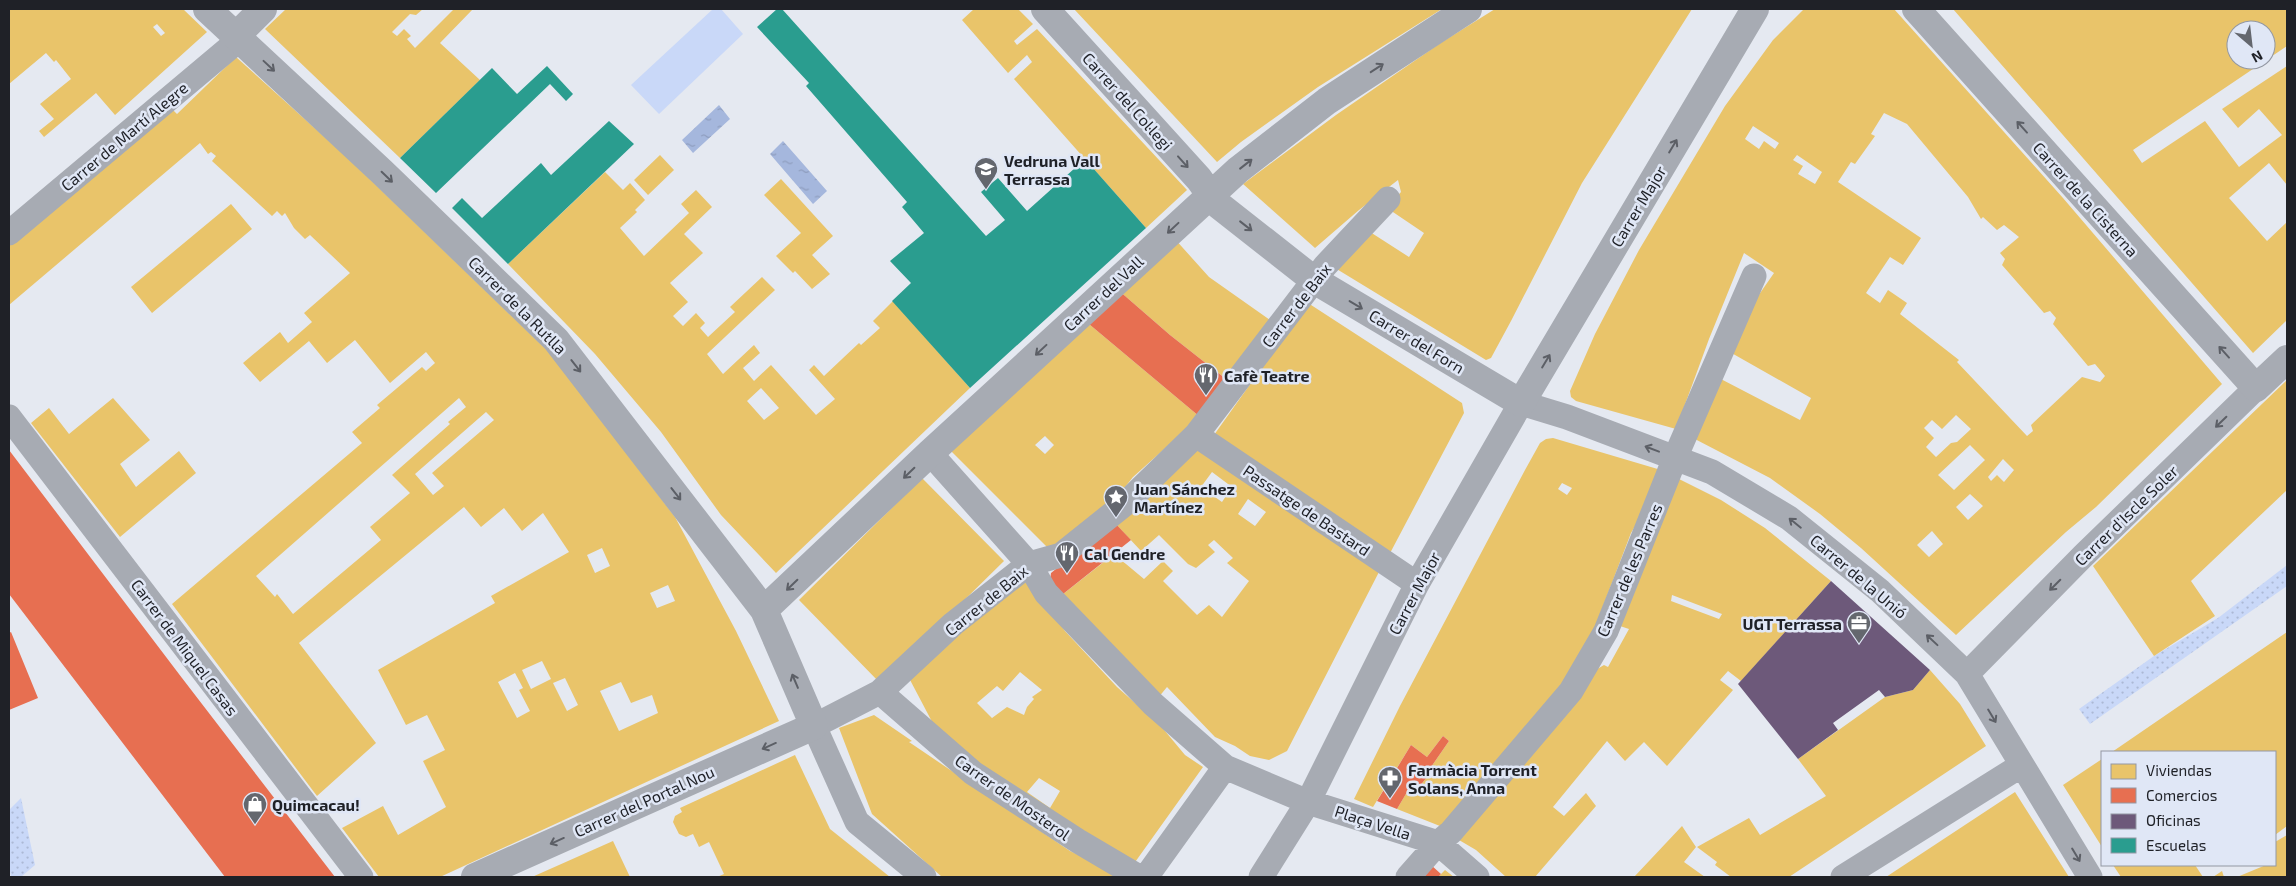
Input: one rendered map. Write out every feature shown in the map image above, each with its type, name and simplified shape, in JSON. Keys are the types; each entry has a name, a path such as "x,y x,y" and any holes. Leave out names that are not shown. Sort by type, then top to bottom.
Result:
{"street":[{"name":"Carrer de la Rutlla","path":"208,9 382,172 556,340 764,610 814,726"},
{"path":"236,36 263,9"},
{"name":"Carrer del Col·legi","path":"1045,9 1199,178 1209,195 1314,280"},
{"name":"Carrer del Vall","path":"764,610 930,453 1209,195 1327,101 1468,9"},
{"name":"Carrer Major","path":"1312,794 1417,584 1521,403 1755,9"},
{"name":"Carrer de la Cisterna","path":"1916,9 2256,388"},
{"name":"Carrer de Martí Alegre","path":"9,233 234,44 236,36"},
{"name":"Carrer de Baix","path":"814,726 880,692 954,624 1029,564 1061,555 1126,503 1196,435 1314,280 1388,199"},
{"name":"Carrer de les Parres","path":"1445,842 1571,691 1606,631 1675,458 1754,276"},
{"name":"Carrer del Forn","path":"1314,280 1521,403"},
{"name":"Carrer d'Iscle Soler","path":"1968,674 2083,556 2287,359"},
{"path":"1504,380 1521,403"},
{"name":"Carrer de la Unió","path":"1521,403 1566,417 1712,472 1789,518 1880,591 1968,674 2090,877"},
{"name":"Carrer de Miquel Casas","path":"9,416 362,877"},
{"name":"Passatge de Bastard","path":"1196,435 1417,584"},
{"name":"Plaça Vella","path":"930,453 1029,564 1046,593 1153,704 1225,767 1312,794 1445,842 1408,877"},
{"name":"Carrer de Mosterol","path":"880,692 973,773 1138,876"},
{"path":"814,726 858,822 924,877"},
{"name":"Carrer del Portal Nou","path":"475,877 814,726"},
{"path":"1856,874 2022,765"},
{"path":"1138,876 1225,767"},
{"path":"1261,877 1312,794"},
{"path":"1445,842 1477,877"}],"shaded area":[{"path":"713,9 721,9 743,34 659,114 631,85"},
{"path":"2287,565 2287,586 2090,724 2079,709 2154,656 2218,618"},
{"path":"21,798 35,865 21,877 11,877 9,866 9,810"}],"water":[{"path":"719,105 730,119 693,153 682,140"},
{"path":"783,141 827,191 813,204 770,154"}],"building: Viviendas":[{"path":"9,9 183,9 207,32 115,115 96,93 44,137 39,131 54,119 40,104 71,79 56,60 54,62 46,53 9,84","holes":["157,24 165,33 161,36 153,27"]},
{"path":"286,9 423,9 416,15 410,14 392,32 397,36 404,29 411,36 407,39 415,48 454,9 473,9 440,43 480,80 400,158 265,29"},
{"path":"974,9 1018,9 1033,24 1014,41 1017,45 1037,29 1187,190 1146,228 1014,79 1032,62 1027,55 1008,73 962,20"},
{"path":"1074,9 1442,9 1318,87 1241,142 1217,162"},
{"path":"1495,9 1692,9 1582,183 1491,358 1486,360 1335,268 1367,230 1409,257 1424,233 1387,208 1401,192 1398,180 1359,210 1315,248 1243,184 1336,115 1439,44"},
{"path":"1804,9 1894,9 2063,198 2222,384 2096,507 2066,532 1956,635 1861,548 1820,514 1770,478 1691,437 1717,377 1800,420 1811,398 1728,351 1740,322 1774,273 1744,253 1709,339 1676,429 1576,401 1571,397 1570,391 1595,334 1639,250 1725,106 1773,40","holes":["1884,113 1907,124 1968,197 1981,219 1983,217 1997,230 2004,225 2019,237 2000,253 2005,259 2002,265 2044,313 2050,311 2056,318 2053,324 2088,366 2095,364 2105,376 2100,382 2082,377 2031,425 2033,431 2027,436 1957,362 1959,360 1900,314 1907,303 1888,290 1880,303 1866,293 1890,257 1903,265 1921,238 1838,182 1851,162 1855,164 1875,136 1871,134","1753,126 1779,143 1775,149 1764,141 1759,149 1745,139","1797,155 1822,172 1815,184 1798,174 1803,166 1793,160","1956,415 1971,429 1957,442 1951,443 1936,457 1926,447 1934,438 1924,428 1932,420 1942,429","1970,445 1985,460 1954,490 1938,475","2003,459 2014,470 2004,482 1997,475 1991,481 1988,477","1970,494 1983,506 1968,520 1956,507","1932,531 1943,544 1929,557 1917,545"]},
{"path":"1953,9 2287,9 2287,46 2276,53 2276,20 2226,20 2226,70 2251,70 2133,150 2142,163 2205,121 2239,167 2282,135 2259,109 2238,128 2222,109 2287,66 2287,185 2269,163 2229,198 2267,241 2287,222 2287,320 2253,353"},
{"path":"236,57 350,160 552,355 675,517 736,631 779,721 440,877 379,877 342,828 383,806 398,835 446,807 423,761 445,750 427,715 406,725 378,670 495,603 491,596 569,552 543,513 522,531 504,508 481,527 464,507 299,643 376,743 317,796 172,604 362,443 352,432 380,408 377,405 422,367 426,371 435,363 426,352 390,383 355,340 327,363 309,341 260,382 243,363 280,332 288,343 312,322 304,313 350,273 310,235 305,239 294,228 285,213 282,216 277,211 272,216 212,161 216,156 211,152 208,154 200,143 9,305 9,243 171,108 177,114","holes":["459,398 466,407 448,422 450,424 392,475 410,493 370,527 381,540 293,614 277,594 275,597 256,576","486,412 494,420 432,473 444,486 433,495 415,474","602,548 610,566 595,573 587,555","668,585 675,601 657,608 650,593","542,661 551,679 531,689 522,670","515,673 523,688 519,690 530,711 517,718 498,682","565,678 578,705 567,711 553,683","621,682 631,703 652,695 658,713 619,731 600,691"]},
{"path":"660,155 674,170 648,195 634,180"},
{"path":"605,172 623,190 630,183 645,200 635,210 637,212 620,228 644,256 689,213 681,204 696,190 712,207 684,234 703,253 670,283 688,302 673,316 683,326 696,313 705,323 700,328 708,337 735,312 730,307 762,277 775,290 707,354 723,374 754,345 760,353 743,368 754,381 771,365 816,415 835,399 809,370 814,365 824,376 859,343 861,345 880,328 873,321 893,301 970,388 776,573 721,515 661,432 595,354 508,264","holes":["761,388 779,408 764,420 747,401"]},
{"path":"781,179 833,236 812,255 830,274 812,289 795,271 793,273 776,256 801,233 764,195"},
{"path":"231,204 252,229 152,313 131,287"},
{"path":"1174,238 1209,277 1270,320 1231,383 1170,335 1117,289"},
{"path":"1308,303 1462,403 1464,413 1388,557 1214,435"},
{"path":"1083,319 1200,417 1133,477 1106,511 1053,553 949,449","holes":["1045,436 1054,445 1045,454 1035,445"]},
{"path":"2287,380 2287,490 2191,581 2215,616 2154,656 2093,566"},
{"path":"113,398 150,440 120,464 136,487 179,451 196,473 120,537 31,423 49,408 69,434"},
{"path":"1553,438 1661,470 1641,516 1631,533 1584,656 1445,828 1397,809 1413,782 1419,787 1431,772 1429,770 1449,741 1443,736 1427,757 1411,745 1373,807 1354,799 1400,706 1525,470 1540,443 1546,439","holes":["1562,483 1572,488 1567,495 1558,489"]},
{"path":"1196,449 1380,570 1287,751 1269,760 1250,756 1235,746 1215,737 1167,687 1158,698 1058,598 1114,554 1144,579 1163,561 1173,571 1163,581 1197,615 1209,605 1222,617 1249,581 1227,563 1233,558 1214,540 1208,545 1215,552 1196,568 1188,564 1159,535 1141,551 1114,522","holes":["1212,472 1232,487 1222,502 1201,487","1248,499 1266,512 1255,526 1238,514"]},
{"path":"1675,477 1721,500 1765,528 1831,581 1741,681 1728,671 1720,680 1733,690 1667,766 1644,742 1625,761 1607,741 1553,807 1564,816 1586,793 1596,806 1535,877 1506,877 1476,850 1459,840 1587,675 1604,665 1608,667 1629,629 1620,626","holes":["1672,595 1722,614 1719,619 1671,601"]},
{"path":"922,478 1004,561 880,683 799,600"},
{"path":"1022,578 1065,631 1117,687 1160,725 1185,755 1203,767 1133,865 1043,816 939,735 909,678","holes":["1020,672 1042,690 1032,697 1034,699 1027,707 1024,715 1007,707 992,718 977,703 997,686 1003,691","1039,778 1060,791 1050,808 1027,792"]},
{"path":"2287,632 2287,826 2276,834 2276,751 2113,751"},
{"path":"1930,670 1960,704 1986,746 1789,877 1731,877 1715,865 1717,862 1697,847 1749,818 1760,835 1826,796 1798,759 1885,697 1913,690"},
{"path":"874,715 912,741 909,742 1070,851 1126,877 942,877 872,814 839,728"},
{"path":"795,755 830,829 890,877 717,877 724,874 709,842 699,847 693,834 686,837 679,834 673,822 675,816 682,812 680,808"},
{"path":"2101,760 2101,845 2063,785"},
{"path":"2015,792 2069,877 1886,877"},
{"path":"1682,826 1696,847 1684,862 1705,877 1634,877"},
{"path":"2287,835 2287,877 2237,877 2264,866 2276,866 2276,841"},
{"path":"613,841 630,877 532,877"},
{"path":"2114,866 2196,866 2203,877 2121,877"},
{"path":"1445,870 1454,877 1438,877"},
{"path":"2222,871 2224,877 2213,877"}],"building: Comercios":[{"path":"1117,289 1170,335 1231,383 1200,417 1083,319"},
{"path":"9,450 335,877 225,877 9,594"},
{"path":"1114,522 1131,540 1058,598 1049,589 1051,573"},
{"path":"11,632 38,698 9,710 9,633"},
{"path":"1443,736 1449,741 1429,770 1431,772 1419,787 1413,782 1397,809 1377,801 1411,745 1427,757"},
{"path":"1431,865 1441,874 1438,877 1420,877"}],"building: Oficinas":[{"path":"1831,581 1930,670 1913,690 1885,697 1879,690 1833,723 1838,730 1798,759 1738,684"}],"building: Escuelas":[{"path":"777,9 782,9 986,236 1005,220 981,192 998,178 1027,211 1085,159 1146,228 970,388 892,301 911,283 890,261 924,233 902,207 907,202 806,86 809,83 757,27"},
{"path":"547,66 573,94 566,101 550,84 436,193 400,158 492,68 517,94"},
{"path":"609,121 634,144 508,264 452,208 462,198 482,218 541,163 551,175"}],"place":[{"name":"Vedruna Vall Terrassa","path":"986,190"},
{"name":"Cafè Teatre","path":"1206,396"},
{"name":"Juan Sánchez Martínez","path":"1116,518"},
{"name":"Cal Gendre","path":"1067,574"},
{"name":"UGT Terrassa","path":"1859,644"},
{"name":"Farmàcia Torrent Solans, Anna","path":"1390,799"},
{"name":"Quimcacau!","path":"255,825"}]}
